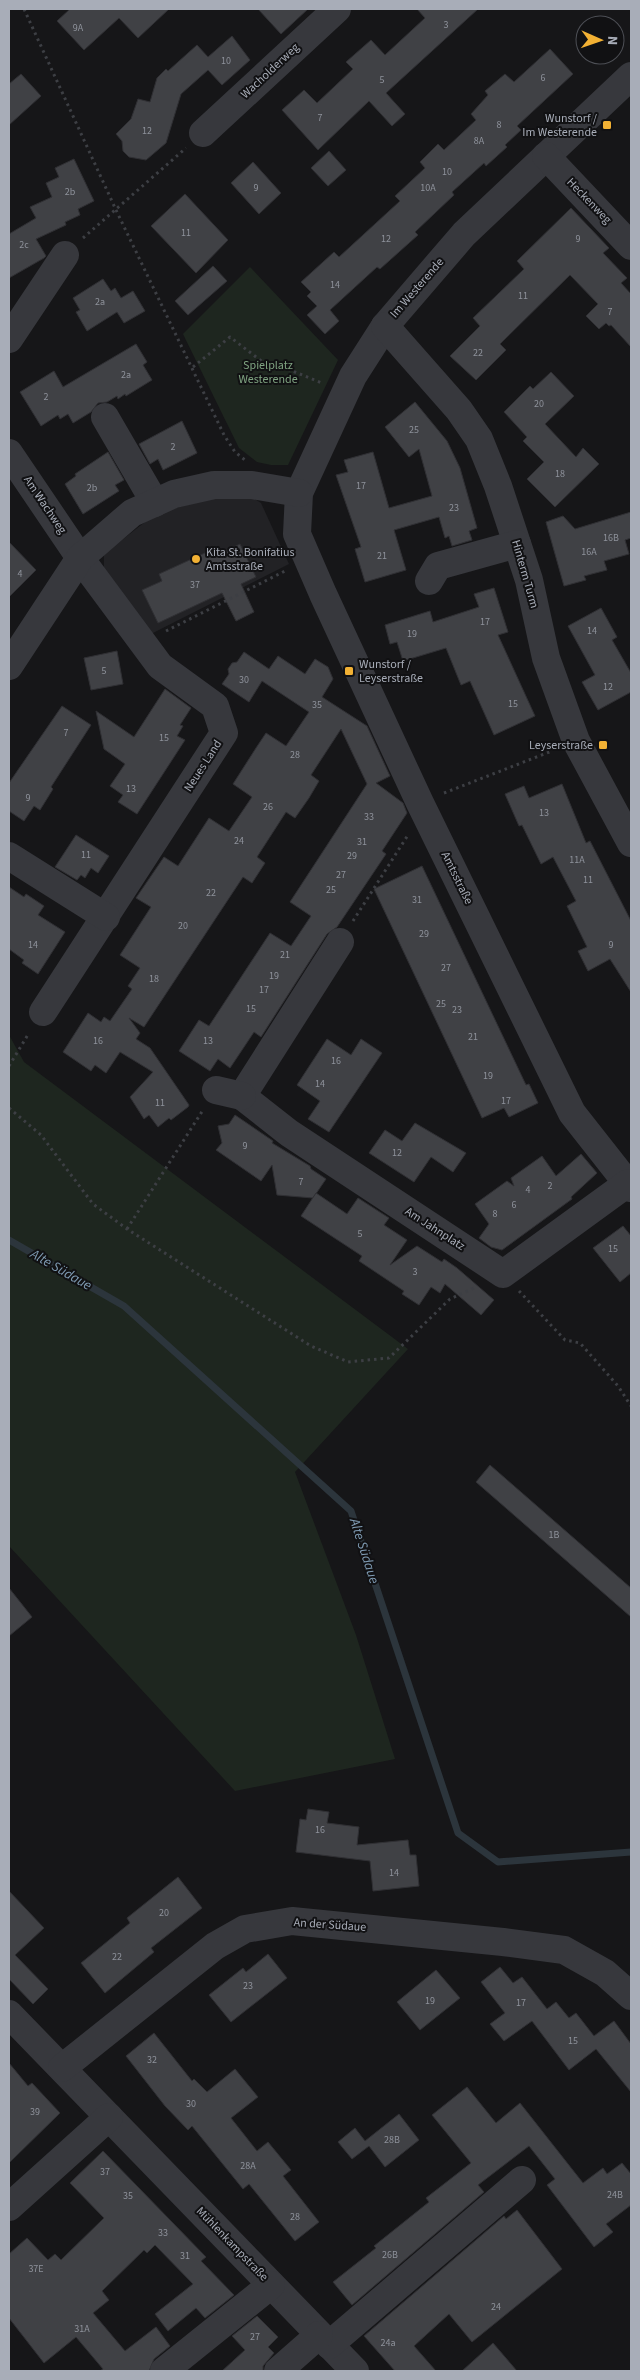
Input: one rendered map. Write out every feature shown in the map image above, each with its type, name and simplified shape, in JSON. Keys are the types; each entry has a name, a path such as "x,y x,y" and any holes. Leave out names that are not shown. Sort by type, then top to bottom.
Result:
{"street":[{"name":"Wacholderweg","path":"203,133 337,9"},
{"name":"Im Westerende","path":"307,557 297,534 299,493 353,376 385,326 464,234 631,76"},
{"name":"Heckenweg","path":"546,156 631,246"},
{"path":"9,339 65,255"},
{"name":"Hinterm Turm","path":"385,326 460,410 479,439 498,486 529,580 546,658 576,741 630,838"},
{"path":"105,417 155,503"},
{"name":"Am Wachweg","path":"9,453 80,558"},
{"path":"9,666 80,558 132,513 174,494 214,485 252,484 299,493"},
{"path":"429,581 438,566 517,544"},
{"name":"Amtsstraße","path":"307,557 420,803 572,1113 629,1186"},
{"name":"Neues Land","path":"43,1012 224,733 215,706 160,666 80,558"},
{"path":"9,856 106,917"},
{"path":"242,1096 340,942"},
{"name":"Am Jahnplatz","path":"216,1090 242,1096 289,1133 502,1274"},
{"path":"502,1274 629,1186"},
{"name":"An der Südaue","path":"62,2068 215,1946 245,1929 292,1921 564,1950 605,1973 631,1996"},
{"name":"Mühlenkampstraße","path":"9,2014 355,2371"},
{"path":"9,2207 109,2117"},
{"path":"278,2371 324,2340 522,2180"},
{"path":"164,2371 271,2285"}],"path":[{"path":"24,9 116,210 193,367 224,436 235,452 244,458"},
{"path":"65,255 203,133"},
{"path":"193,367 230,337 273,370 285,368 315,379 344,397"},
{"path":"143,643 307,557"},
{"path":"9,1066 43,1012"},
{"path":"127,1229 216,1090"},
{"path":"9,1108 41,1135 93,1204 127,1229 312,1346 348,1362 389,1358 450,1300 502,1274 565,1340 580,1343 618,1386 631,1406"}],"shaded area":[{"name":"Kita St. Bonifatius Amtsstraße","path":"244,492 261,503 289,564 149,635 104,571 104,554 154,515 214,496"}],"green space":[{"name":"Spielplatz Westerende","path":"250,267 338,360 288,465 271,465 257,462 239,448 183,334"},
{"path":"9,1035 24,1062 408,1349 295,1472 356,1635 395,1759 235,1791 9,1546"}],"building":[{"path":"70,9 169,9 138,38 119,18 84,50 57,21"},
{"path":"258,9 308,9 281,34"},
{"path":"417,9 478,9 386,93 405,114 392,126 369,101 318,150 282,110 304,90 317,103 353,69 346,62 371,40 385,55 425,18"},
{"path":"232,36 250,60 222,85 208,70 181,94 166,143 146,160 129,157 123,151 122,141 116,134 131,119 138,99 150,102 157,78 166,69 168,71 197,45 208,57"},
{"path":"550,49 573,74 517,126 521,130 505,145 507,147 486,166 484,163 452,192 454,195 415,232 418,235 380,269 377,267 330,310 339,321 325,334 307,315 317,306 307,296 311,292 301,282 334,252 339,257 400,201 395,196 425,168 420,162 438,144 444,150 476,120 471,114 488,95 485,91 505,74 514,82"},
{"path":"21,74 41,96 9,125 9,84"},
{"path":"329,151 346,170 328,186 311,168"},
{"path":"74,159 94,201 78,209 80,215 65,222 66,225 36,239 46,256 9,278 9,234 36,218 30,207 52,197 46,183 59,177 55,168"},
{"path":"253,162 281,193 259,214 231,183"},
{"path":"185,194 228,240 196,273 151,226"},
{"path":"571,208 609,248 603,253 627,278 621,283 631,294 631,347 611,325 609,326 606,323 599,329 586,316 598,304 570,275 500,344 506,350 476,380 450,356 480,326 473,318 524,269 517,261"},
{"path":"213,266 227,281 188,315 175,301"},
{"path":"103,279 111,291 115,288 121,298 133,291 145,311 124,323 117,312 87,331 76,312 80,310 73,298"},
{"path":"136,344 147,362 143,365 152,380 126,396 125,394 118,399 117,396 107,402 98,403 91,412 73,423 68,414 60,419 58,415 41,426 20,392 54,371 63,387"},
{"path":"551,372 574,396 545,424 576,457 583,448 599,464 555,507 527,479 544,462 523,441 527,437 504,412 530,386 533,389"},
{"path":"415,402 447,441 460,468 477,528 469,531 472,540 452,546 449,536 445,538 439,517 394,530 406,570 365,582 355,549 361,547 336,475 348,472 344,460 373,452 389,508 432,496 419,449 409,457 385,427"},
{"path":"182,421 197,453 163,470 158,459 150,464 139,444"},
{"path":"108,452 124,480 115,485 119,491 83,514 65,484 76,476 75,474"},
{"path":"631,512 631,538 625,540 629,554 604,561 607,570 584,576 586,580 564,586 546,522 563,516 575,529"},
{"path":"9,542 36,570 9,597"},
{"path":"240,544 256,577 241,584 254,612 236,621 222,593 158,623 142,590 162,581 159,574 218,547 221,553"},
{"path":"494,588 508,632 498,635 535,716 494,735 470,681 461,685 446,648 403,661 397,642 390,644 385,625 430,611 433,622 479,607 474,594"},
{"path":"601,608 617,637 612,640 631,673 631,692 598,710 582,682 595,675 568,626"},
{"path":"117,651 123,684 91,690 84,658"},
{"path":"244,652 269,669 278,656 305,674 315,659 328,667 333,679 322,697 367,726 390,776 376,783 403,803 407,813 382,851 386,854 337,927 327,934 261,1037 254,1032 230,1068 218,1059 210,1071 179,1051 199,1020 209,1026 270,933 291,946 311,916 290,902 367,784 341,729 311,775 319,781 309,798 295,818 286,812 257,857 265,863 252,883 243,877 144,1027 129,1018 140,1033 136,1039 150,1048 189,1105 171,1120 169,1118 158,1127 149,1115 144,1119 130,1097 153,1072 120,1052 106,1073 95,1065 91,1071 63,1052 88,1013 101,1022 104,1017 110,1021 132,989 128,986 140,968 120,955 151,907 136,898 164,857 178,866 209,818 229,831 252,797 233,784 266,733 286,746 309,712 262,681 249,702 222,684 229,674 228,669 232,663 237,662"},
{"path":"165,689 191,708 180,725 183,726 177,736 185,740 137,814 118,802 123,795 110,786 125,764 104,749 96,711 134,737"},
{"path":"62,706 91,725 51,787 53,789 40,810 34,806 24,821 9,811 9,783"},
{"path":"562,784 586,843 590,841 631,921 631,992 610,959 588,971 578,951 587,947 567,906 576,901 553,857 541,864 522,825 519,826 505,794 524,786 529,798"},
{"path":"76,835 109,856 98,873 91,868 85,878 81,875 77,880 55,867"},
{"path":"422,866 526,1085 529,1084 538,1103 509,1117 504,1108 482,1118 374,889"},
{"path":"9,887 24,897 26,894 44,906 38,915 65,932 38,974 22,963 24,960 9,949"},
{"path":"327,1039 351,1055 361,1039 382,1053 329,1132 308,1119 320,1101 297,1085"},
{"path":"235,1115 273,1141 272,1143 310,1166 311,1169 326,1179 313,1198 277,1195 272,1165 261,1181 216,1150 222,1143 218,1126 229,1124"},
{"path":"415,1123 466,1153 453,1172 431,1157 414,1182 369,1153 385,1130 402,1141"},
{"path":"581,1154 597,1173 571,1197 572,1199 502,1250 491,1247 479,1238 489,1224 475,1204 507,1181 514,1186 511,1178 542,1156 556,1176"},
{"path":"316,1193 347,1214 358,1198 389,1218 384,1225 407,1240 390,1265 417,1246 442,1262 444,1259 457,1268 494,1300 481,1315 445,1284 440,1293 431,1287 419,1305 402,1294 404,1291 359,1261 362,1256 301,1216"},
{"path":"623,1226 631,1236 631,1273 620,1282 593,1248"},
{"path":"490,1465 631,1588 631,1617 476,1482"},
{"path":"9,1588 32,1617 9,1636"},
{"path":"308,1809 329,1812 327,1823 359,1827 357,1845 408,1840 410,1855 416,1855 419,1886 373,1891 370,1861 296,1852 300,1819 306,1820"},
{"path":"178,1877 202,1908 151,1948 154,1952 105,1993 81,1963 130,1923 127,1918"},
{"path":"9,1891 44,1928 15,1955 48,1989 33,2004 9,1979"},
{"path":"268,1954 287,1978 231,2022 209,1995 243,1968 246,1972"},
{"path":"500,1967 513,1983 522,1977 547,2009 556,2002 569,2018 576,2013 594,2036 614,2021 631,2044 631,2092 596,2049 569,2070 532,2021 504,2041 490,2024 505,2013 481,1982"},
{"path":"436,1970 460,1998 420,2030 397,2002"},
{"path":"154,2033 192,2081 194,2079 207,2092 235,2069 258,2097 231,2118 257,2151 268,2142 291,2170 283,2176 319,2222 295,2241 249,2184 243,2189 192,2126 188,2130 165,2106 126,2056"},
{"path":"9,2063 28,2086 32,2083 60,2113 9,2163"},
{"path":"467,2087 496,2123 520,2103 583,2183 603,2168 607,2174 622,2163 631,2174 631,2205 606,2224 613,2232 594,2247 547,2185 555,2179 529,2146 478,2185 484,2192 352,2305 333,2282 429,2202 426,2198 471,2163 432,2115"},
{"path":"399,2114 419,2140 385,2167 369,2146 352,2159 338,2142 355,2128 365,2141"},
{"path":"103,2151 206,2257 201,2261 234,2295 205,2318 196,2308 168,2331 155,2314 193,2284 155,2245 147,2253 144,2250 102,2291 109,2300 93,2313 125,2351 156,2327 170,2346 154,2359 149,2371 100,2371 103,2369 76,2337 44,2363 9,2318 9,2254 27,2238 48,2260 55,2254 61,2260 104,2218 70,2183"},
{"path":"517,2210 562,2269 472,2342 449,2314 414,2346 436,2371 395,2371 364,2336 504,2216 506,2219"},
{"path":"257,2316 278,2337 268,2347 274,2353 263,2366 263,2371 222,2371 245,2350 232,2336"},
{"path":"493,2343 517,2371 462,2371"}],"waterway":[{"name":"Alte Südaue","path":"9,1240 124,1306 351,1511 458,1833 498,1862 631,1852"}],"place":[{"name":"Wunstorf / Im Westerende","path":"607,125"},
{"name":"Kita St. Bonifatius Amtsstraße","path":"196,559"},
{"name":"Wunstorf / Leyserstraße","path":"349,671"},
{"name":"Leyserstraße","path":"603,745"}]}
